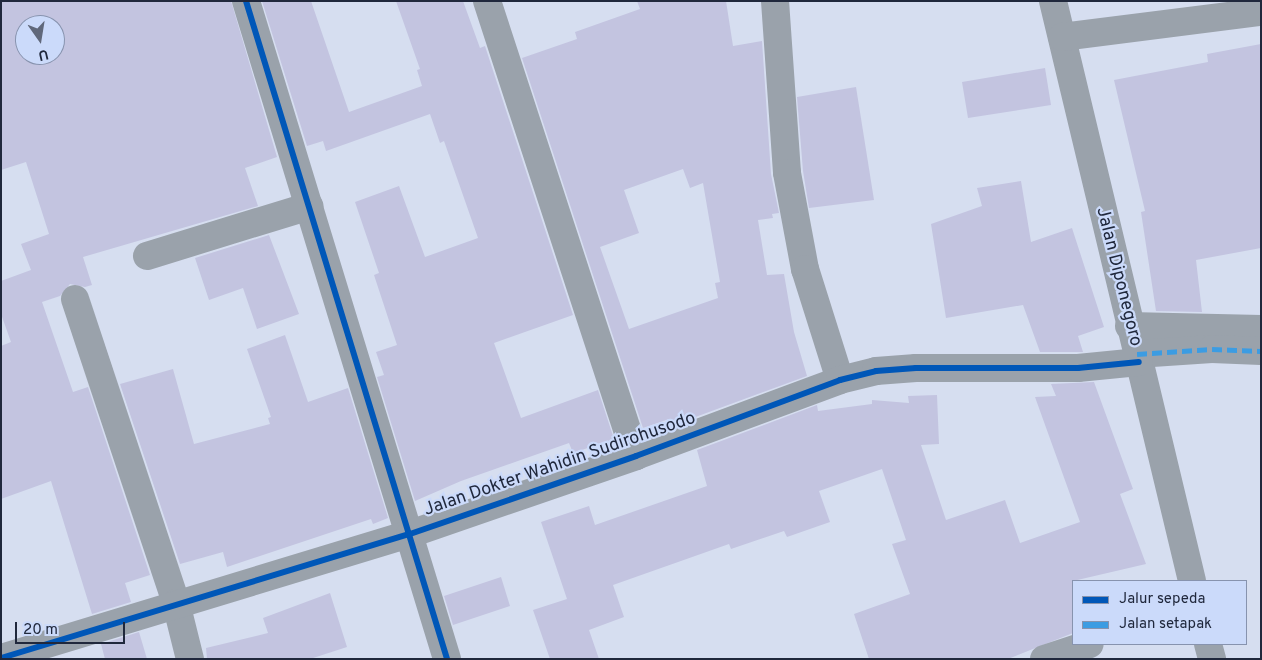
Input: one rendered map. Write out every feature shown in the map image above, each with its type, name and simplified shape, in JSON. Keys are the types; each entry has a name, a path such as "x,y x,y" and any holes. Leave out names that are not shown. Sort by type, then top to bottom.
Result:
{"street":[{"path":"246,1 447,659"},
{"path":"487,1 636,456"},
{"path":"775,1 787,173 805,270 840,380"},
{"name":"Jalan Diponegoro","path":"1053,1 1192,580"},
{"path":"1062,37 1261,12"},
{"path":"147,256 310,206"},
{"path":"75,299 176,603 190,659"},
{"path":"1134,345 1261,329"},
{"path":"1134,345 1261,351"},
{"name":"Jalan Dokter Wahidin Sudirohusodo","path":"1,658 176,603 410,534 636,456 840,380 876,371 916,368 1078,368 1134,345"},
{"path":"1044,659 1087,645"},
{"path":"1208,645 1212,659"}],"building":[{"path":"1,1 231,1 277,157 245,168 258,206 83,257 92,285 85,287 70,284 60,296 42,302 73,392 88,387 150,575 125,583 131,602 92,614 51,481 1,499 1,346 11,342 1,314 1,281 31,270 21,244 49,234 26,162 1,170"},
{"path":"262,1 311,1 349,112 422,86 417,70 420,69 396,1 463,1 480,48 485,46 573,315 494,343 521,418 598,390 614,439 573,453 569,443 461,481 415,501 377,377 384,375 376,352 397,345 374,275 379,273 355,202 399,186 425,257 478,238 444,141 440,143 430,114 326,151 323,141 307,146"},
{"path":"637,1 726,1 733,46 762,41 771,174 779,213 772,214 773,218 758,220 767,275 784,274 794,332 807,376 671,426 669,419 643,428 522,58 577,39 575,32 640,9","holes":["683,169 690,188 703,183 720,282 715,283 718,298 629,329 600,247 639,233 624,190"]},
{"path":"1261,44 1261,248 1196,260 1202,312 1156,311 1141,212 1145,211 1114,80 1208,62 1207,54"},
{"path":"1045,68 1051,105 968,118 962,82"},
{"path":"856,87 874,200 809,208 803,171 797,97"},
{"path":"1021,181 1031,242 1072,228 1104,327 1078,336 1083,352 1040,352 1023,305 946,318 931,224 982,206 977,188"},
{"path":"269,235 299,314 257,329 243,288 209,300 195,258"},
{"path":"285,335 308,402 348,388 388,518 373,524 371,519 227,567 223,552 180,564 120,384 173,369 194,444 270,424 268,418 271,417 247,349"},
{"path":"1094,382 1133,489 1120,494 1146,564 1072,580 1072,633 1008,659 869,659 854,614 910,594 892,544 906,540 882,469 819,491 830,522 787,537 784,531 731,549 729,544 613,585 624,617 589,630 599,659 550,659 533,610 567,599 541,522 589,506 595,525 707,486 697,450 817,405 818,411 872,404 872,400 909,403 908,396 937,395 939,444 921,445 946,520 1005,500 1020,543 1080,522 1035,397 1056,396 1051,384"},
{"path":"501,577 510,606 453,625 444,596"},
{"path":"330,593 347,647 310,659 207,659 206,648 268,633 263,618"},
{"path":"139,632 147,659 105,659 101,644"}],"marked path":[{"path":"1137,354 1212,349 1261,351"}],"cycle path":[{"path":"246,1 447,659"},
{"path":"1,658 410,534 636,456 840,380 876,371 916,368 1078,368 1139,362"}]}
